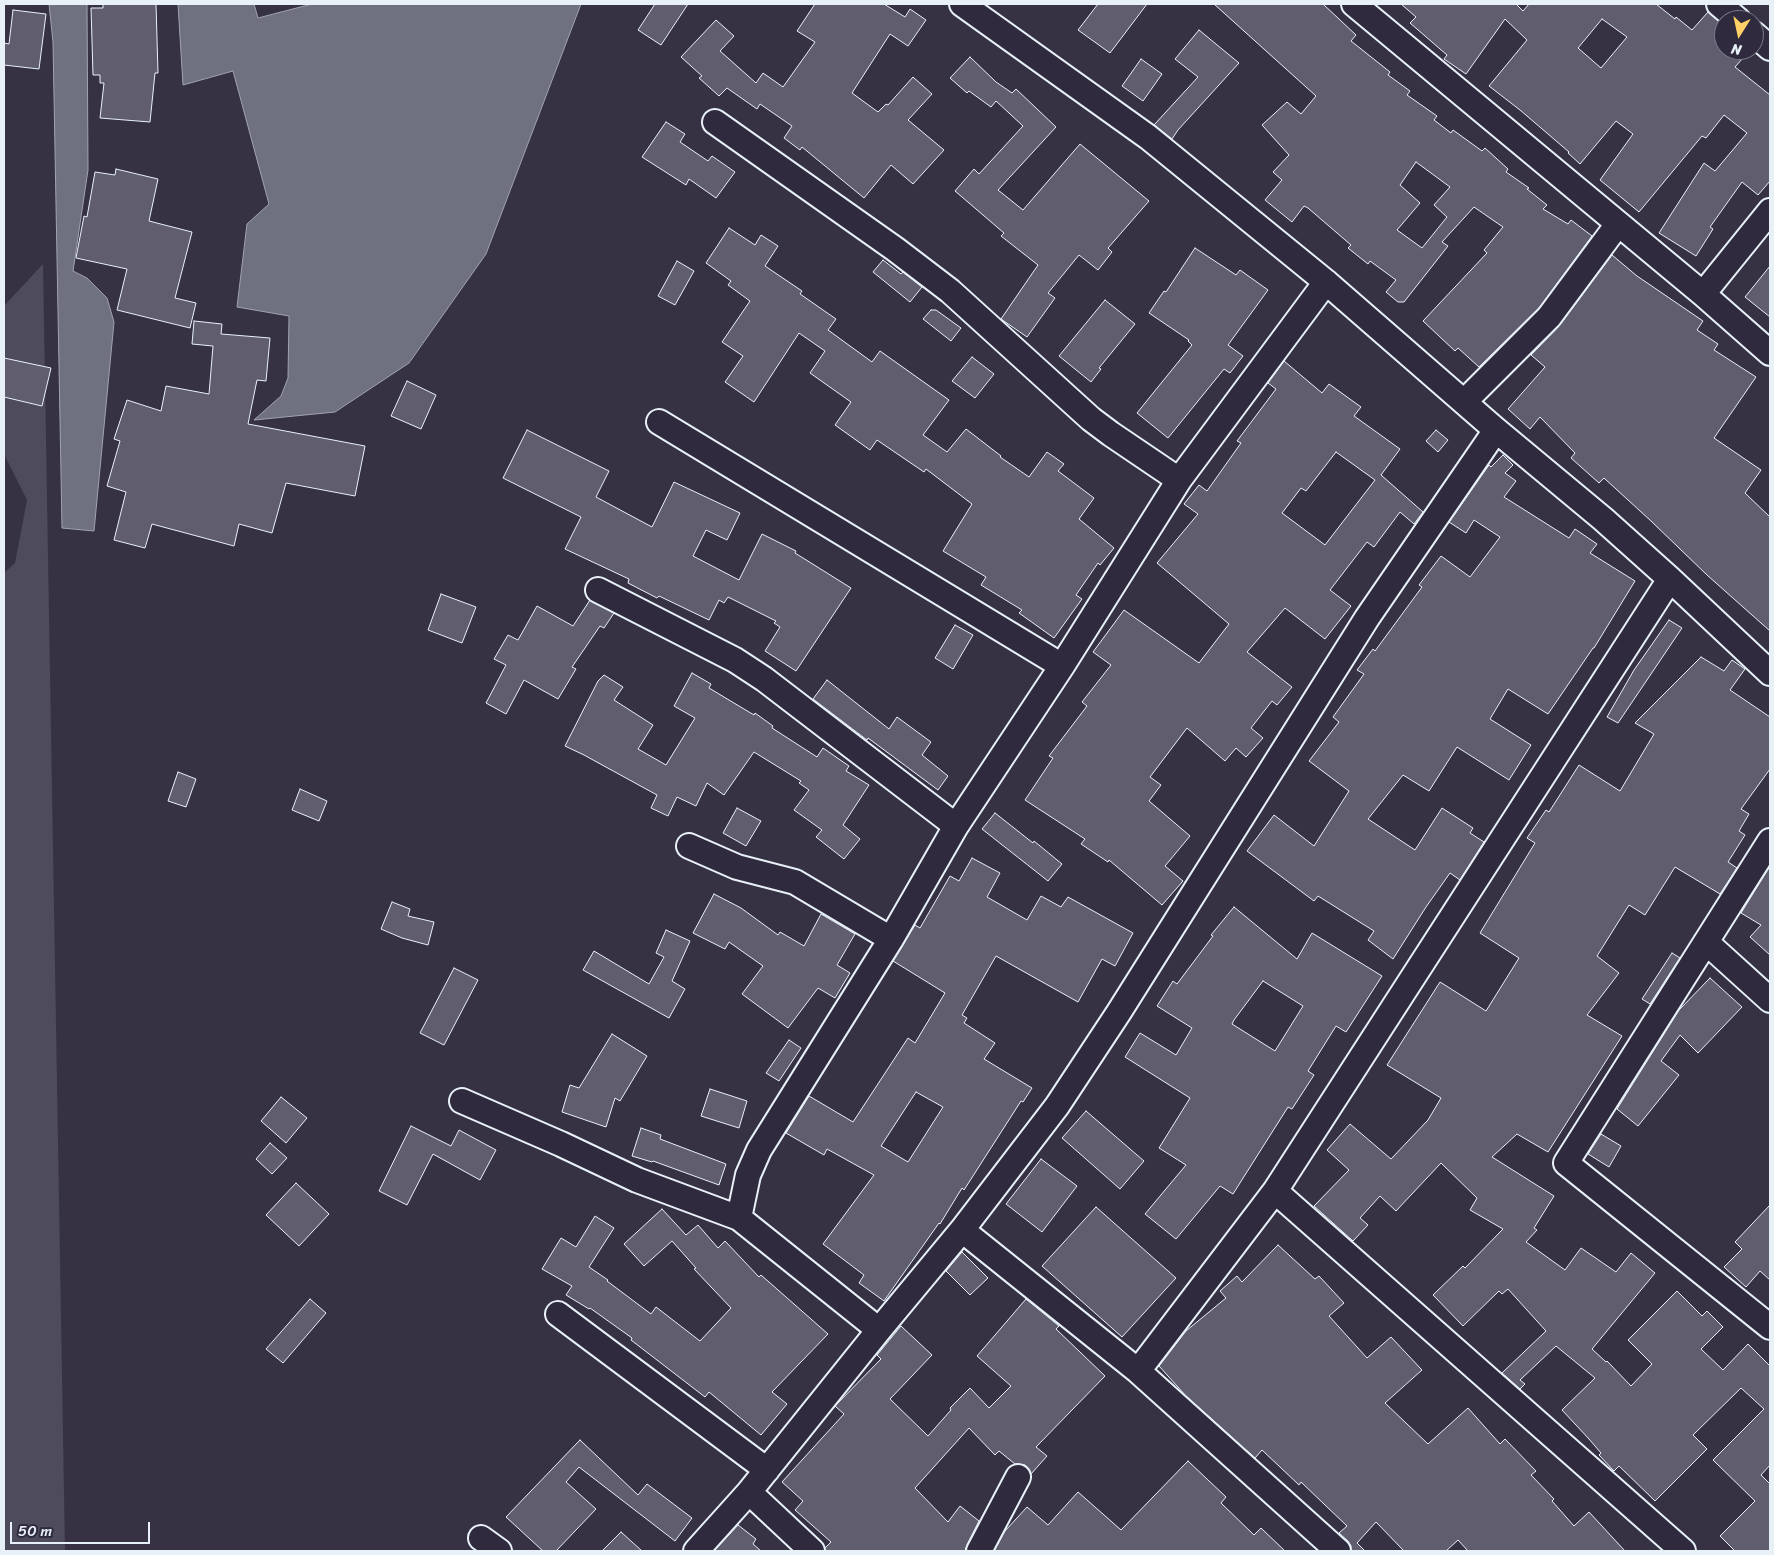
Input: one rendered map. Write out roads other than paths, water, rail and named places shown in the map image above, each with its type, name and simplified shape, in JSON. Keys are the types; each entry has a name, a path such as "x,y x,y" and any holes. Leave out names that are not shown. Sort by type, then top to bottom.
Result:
{"street":[{"path":"962,4 1148,137 1326,282 1496,430 1603,519 1770,672"},
{"path":"1354,4 1703,294 1770,353"},
{"path":"715,122 895,249 950,291 1092,419 1179,480"},
{"path":"1703,294 1770,212"},
{"path":"1464,402 1549,317 1618,224"},
{"path":"739,1218 748,1175 759,1150 891,939 956,826 1062,666 1179,480 1326,282"},
{"path":"659,422 1062,666"},
{"path":"696,1551 749,1492 962,1230 1057,1106 1119,1012 1367,618 1496,430"},
{"path":"1138,1371 1275,1191 1670,579"},
{"path":"598,590 735,660 764,679 956,826"},
{"path":"1770,841 1566,1163 1770,1327"},
{"path":"690,846 737,867 795,882 891,939"},
{"path":"1706,942 1770,1000"},
{"path":"462,1101 561,1144 636,1180 739,1218 879,1330"},
{"path":"1275,1191 1683,1551"},
{"path":"962,1230 1138,1371 1338,1551"},
{"path":"558,1314 766,1470"},
{"path":"979,1551 1018,1477"},
{"path":"749,1492 812,1551"}],"water":[{"path":"49,4 87,4 88,170 73,271 87,278 107,298 114,322 94,531 62,528 53,42"},
{"path":"178,4 254,4 258,18 312,4 581,4 486,254 409,363 335,412 254,420 281,396 288,378 289,316 237,307 247,224 269,204 233,71 183,85"}]}
